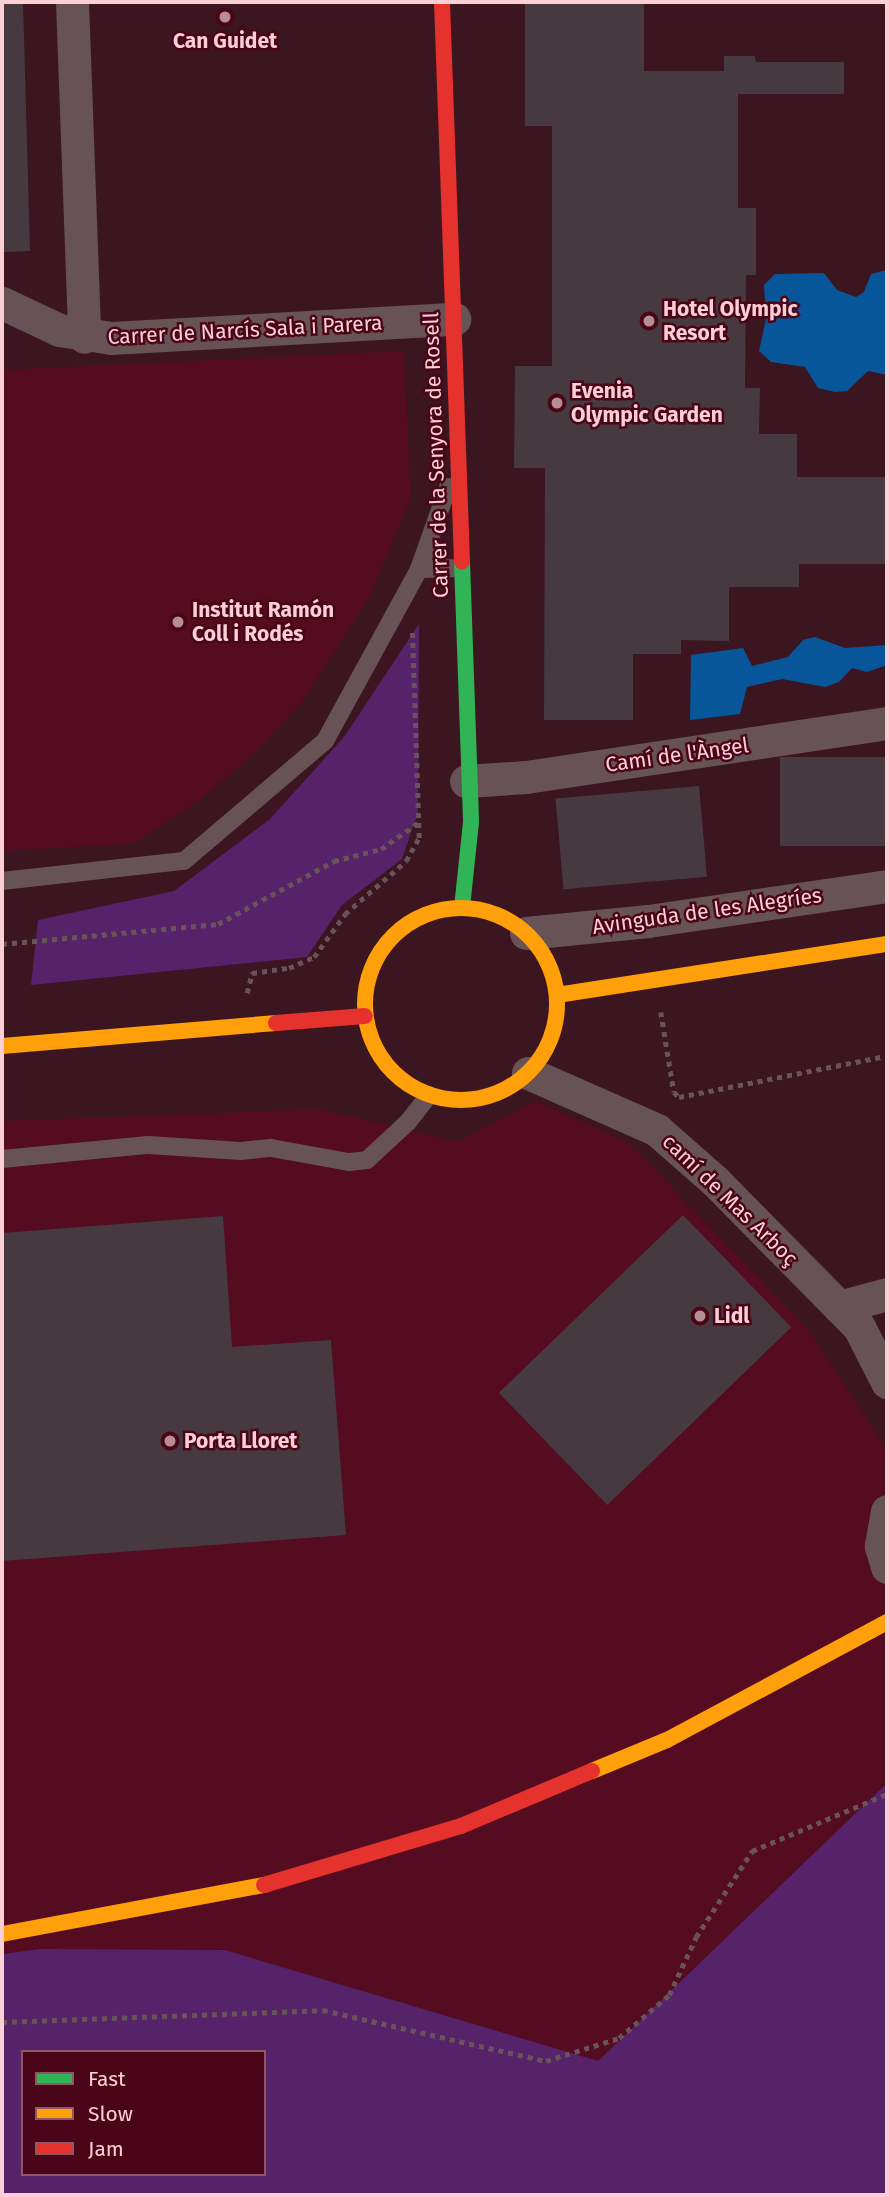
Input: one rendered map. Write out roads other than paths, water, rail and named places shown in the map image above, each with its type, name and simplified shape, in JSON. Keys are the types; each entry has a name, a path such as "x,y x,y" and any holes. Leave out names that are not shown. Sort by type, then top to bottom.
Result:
{"street":[{"path":"72,2 84,337"},
{"name":"Carrer de la Senyora de Rosell","path":"442,2 454,319 466,781 471,822 462,908"},
{"name":"Carrer de Narcís Sala i Parera","path":"2,303 84,337 454,319"},
{"name":"Camí de l'Àngel","path":"466,781 526,777 887,723"},
{"name":"Avinguda de les Alegríes","path":"526,933 649,921 887,886"},
{"path":"462,908 488,911 526,933 544,954 557,995 555,1023 546,1050 528,1073 504,1091 474,1100 429,1095 391,1070 374,1045 365,1016 369,975 389,940 422,916 462,908"},
{"path":"557,995 887,944"},
{"path":"2,1046 365,1016"},
{"name":"camí de Mas Arboç","path":"528,1073 657,1130 716,1181 859,1327 887,1382"},
{"path":"839,1307 887,1294"},
{"path":"887,1511 881,1546 887,1567"},
{"path":"2,1934 213,1898 318,1871 461,1826 667,1740 887,1622"}],"lane":[{"path":"2,881 184,860 325,741 419,569 458,452"},
{"path":"419,569 461,569"},
{"path":"2,1159 148,1145 241,1151 271,1148 349,1162 367,1160 408,1122 429,1095"}],"water":[{"path":"887,270 887,375 868,371 847,391 835,392 818,388 805,367 771,362 759,351 766,319 764,285 775,274 824,273 837,290 856,297 864,292 871,274"},
{"path":"815,637 845,648 887,645 887,665 867,672 852,668 839,682 825,687 782,679 747,687 740,714 690,720 691,655 743,648 752,666 788,657 803,640"}],"place":[{"name":"Can Guidet","path":"225,17"},
{"name":"Hotel Olympic Resort","path":"649,321"},
{"name":"Evenia Olympic Garden","path":"557,403"},
{"name":"Institut Ramón Coll i Rodés","path":"178,622"},
{"name":"Lidl","path":"700,1316"},
{"name":"Porta Lloret","path":"170,1441"}]}
